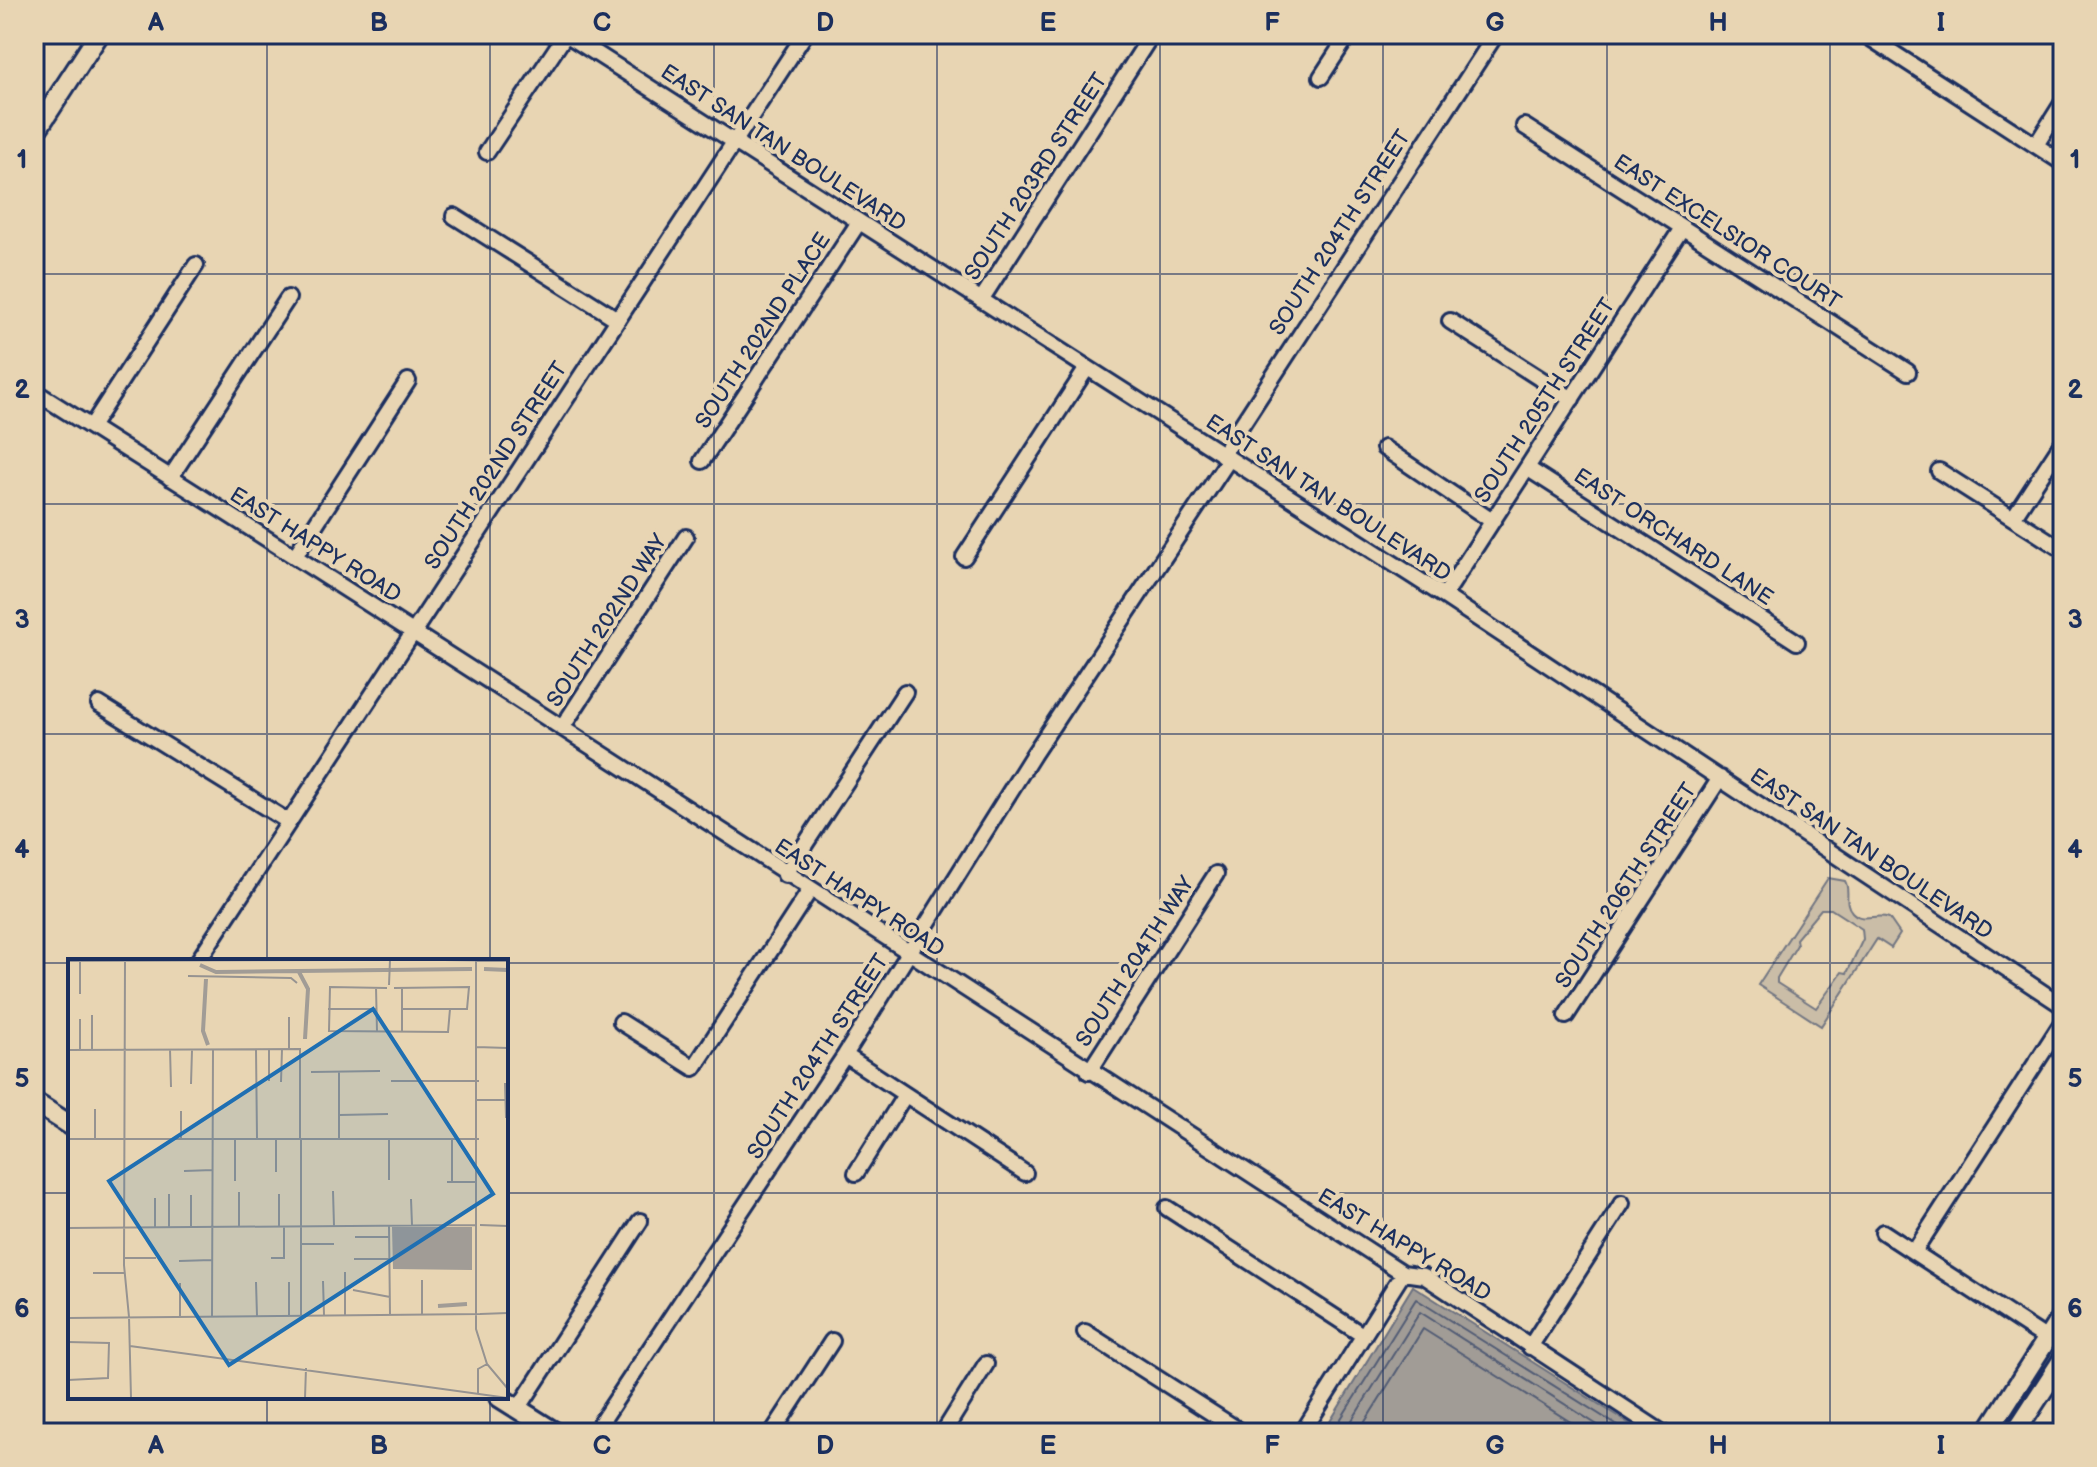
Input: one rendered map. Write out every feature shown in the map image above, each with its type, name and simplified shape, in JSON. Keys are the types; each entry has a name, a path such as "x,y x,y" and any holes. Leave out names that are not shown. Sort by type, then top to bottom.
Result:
{"main road":[{"path":"34,134 99,34"},
{"path":"34,1102 68,1124"},
{"path":"1987,1433 2063,1314"},
{"path":"2015,1433 2063,1359"},
{"path":"502,1399 556,1433"}],"street":[{"name":"EAST SAN TAN BOULEVARD","path":"566,34 1444,596 2063,1006"},
{"path":"487,152 566,34"},
{"name":"SOUTH 202ND STREET","path":"199,959 805,34"},
{"name":"SOUTH 203RD STREET","path":"981,300 1152,34"},
{"path":"1321,77 1349,34"},
{"name":"SOUTH 204TH STREET","path":"594,1433 845,1055 1033,755 1496,34"},
{"path":"1864,34 2063,163"},
{"path":"2036,145 2063,102"},
{"name":"EAST EXCELSIOR COURT","path":"1524,126 1908,372"},
{"path":"454,216 617,319"},
{"name":"SOUTH 202ND PLACE","path":"702,461 859,222"},
{"name":"SOUTH 205TH STREET","path":"1444,596 1682,228"},
{"path":"91,427 196,265"},
{"path":"170,478 288,298"},
{"path":"1450,321 1572,399"},
{"path":"964,557 1087,368"},
{"path":"295,556 408,381"},
{"name":"EAST HAPPY ROAD","path":"34,391 413,630 785,875 1403,1273 1424,1276 1663,1433"},
{"path":"2013,518 2060,446"},
{"path":"1384,448 1492,521"},
{"name":"EAST ORCHARD LANE","path":"1527,468 1797,642"},
{"path":"1939,471 2063,550"},
{"name":"SOUTH 202ND WAY","path":"562,728 686,537"},
{"path":"785,875 905,692"},
{"path":"99,704 289,822"},
{"name":"SOUTH 206TH STREET","path":"1566,1016 1720,778"},
{"name":"SOUTH 204TH WAY","path":"1089,1072 1216,874"},
{"path":"621,1022 694,1068 810,890"},
{"path":"1914,1252 2063,1021"},
{"path":"845,1055 1025,1173"},
{"path":"856,1173 905,1095"},
{"path":"1530,1347 1622,1203"},
{"path":"1167,1208 1364,1336"},
{"path":"518,1409 640,1221"},
{"path":"1883,1232 2047,1339"},
{"path":"1302,1433 1403,1273"},
{"path":"1085,1332 1243,1433"},
{"path":"772,1433 832,1341"},
{"path":"943,1433 986,1364"}],"shaded area":[{"path":"1828,878 1845,881 1852,912 1865,917 1889,918 1900,934 1891,948 1877,939 1821,1026 1758,985","holes":["1821,909 1831,909 1862,929 1863,939 1847,973 1842,972 1816,1008 1777,983 1777,978 1797,945 1796,939"]}],"water":[{"path":"1413,1286 1644,1433 1323,1433"}]}
